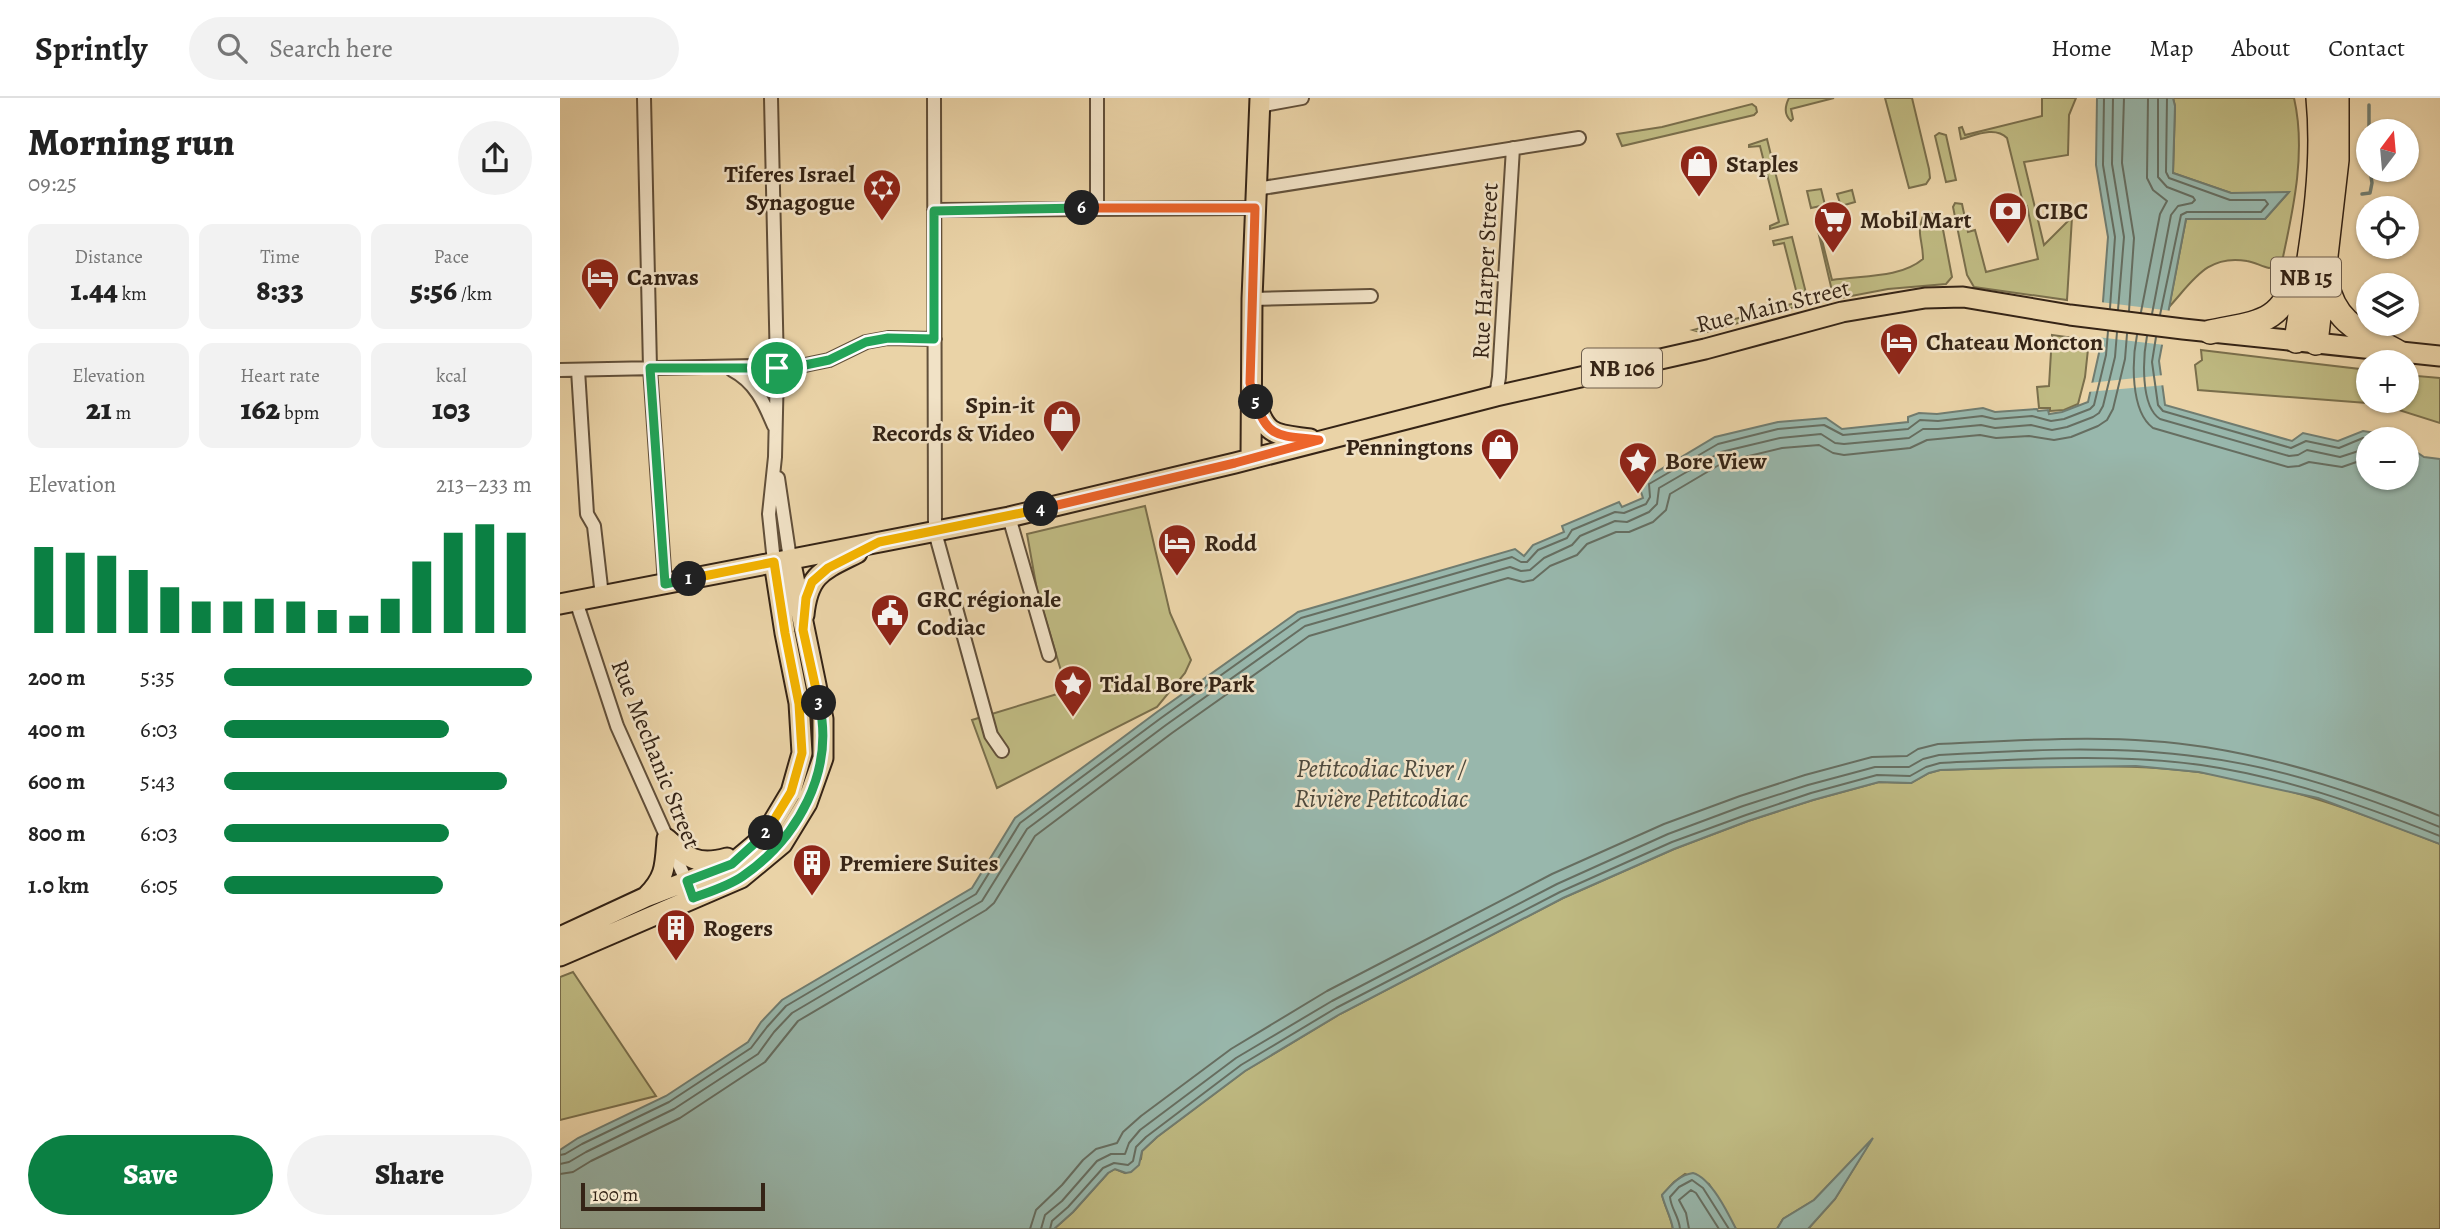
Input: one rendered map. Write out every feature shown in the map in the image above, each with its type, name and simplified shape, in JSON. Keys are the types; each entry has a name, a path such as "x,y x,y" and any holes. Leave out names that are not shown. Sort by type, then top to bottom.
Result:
{"highway":[{"name":"NB 15","path":"2306,342 2320,155 2318,98"},
{"name":"NB 15","path":"2306,342 2325,266 2337,160 2337,98"},
{"path":"2210,332 2264,321 2282,307 2292,291 2316,212"},
{"path":"2325,266 2330,300 2348,324 2394,350"}],"main road":[{"path":"1251,458 1252,299 1260,102"},
{"name":"Rue Main Street","path":"1251,458 1496,396 1705,349 1842,312 1925,298 1964,297 2070,315 2306,342"},
{"name":"NB 106","path":"2306,342 2380,350"},
{"name":"NB 106","path":"2419,354 2440,356"},
{"path":"1250,383 1262,422 1273,433 1319,440"},
{"name":"NB 106","path":"568,602 1009,517 1251,458"},
{"path":"803,630 806,598 812,582 828,568 879,542"},
{"path":"560,937 646,897 741,878 782,844 807,803 823,758 823,719 803,630 782,561"},
{"path":"560,956 690,890 732,864 764,836 791,792 802,753 799,704 785,633 782,561"},
{"path":"667,839 683,854 697,861 718,860 744,854"},
{"path":"646,897 664,874 667,839"}],"street":[{"path":"645,98 650,368 665,584"},
{"path":"771,98 777,368 775,457 769,514 782,561"},
{"path":"934,98 935,532 991,735 1002,751"},
{"path":"1097,98 1097,208"},
{"path":"1260,102 1301,98"},
{"path":"934,211 1097,208 1256,199 1513,148 1579,138"},
{"name":"Rue Harper Street","path":"1496,396 1513,148"},
{"path":"1252,299 1371,296"},
{"path":"560,370 777,368 829,360 866,342 934,339"},
{"path":"728,368 745,377 756,390 776,430"},
{"path":"578,370 587,514 594,526 602,596"},
{"path":"1009,517 1049,655"},
{"name":"Rue Mechanic Street","path":"568,602 617,726 690,890"}],"shaded area":[{"path":"1789,98 1834,98 1791,109 1791,121 1786,110"},
{"path":"1885,98 1912,98 1929,169 1930,178 1926,184 1909,188"},
{"path":"2042,98 2076,98 2069,115 2068,155 2024,162 2044,245 2072,217 2067,300 1974,287 1967,275 1953,207 1955,203 1962,204 1968,232 1975,230 1986,272 2038,259 2027,206 2024,207 2007,138 1991,132 1961,139 1959,128 1962,127 1965,135 2042,116"},
{"path":"2173,98 2294,98 2299,158 2283,257 2274,267 2269,268 2233,260 2211,266 2194,279 2169,307 2186,219 2265,219 2288,193 2231,193 2173,173"},
{"path":"1752,104 1757,112 1754,115 1622,146 1617,134 1662,127"},
{"path":"1939,133 1946,135 1956,180 1946,182 1935,136"},
{"path":"1767,139 1788,224 1770,229 1770,226 1779,222 1760,146 1749,147"},
{"path":"1821,189 1825,205 1811,208 1807,191"},
{"path":"1852,190 1855,202 1841,206 1837,194"},
{"path":"1931,213 1941,219 1952,277 1946,284 1888,289 1841,298 1832,291 1818,231 1821,227 1829,227 1829,230 1820,232 1832,280 1879,275 1903,270 1923,259 1920,228 1923,216"},
{"path":"1792,237 1807,297 1802,305 1703,333 1693,330 1799,302 1784,243 1774,245 1773,241"},
{"path":"2052,335 2089,340 2085,377 2078,404 2064,410 2050,411 2050,408 2039,408 2037,387 2049,386"},
{"path":"2201,350 2356,369 2356,402 2198,390 2195,365 2202,360"},
{"path":"2419,376 2440,378 2440,423 2408,413 2419,413"},
{"path":"1145,506 1170,613 1191,660 1185,673 1157,707 997,788 972,720 1067,691 1037,590 1027,534"},
{"path":"2064,766 2164,769 2229,777 2321,800 2440,844 2440,1229 1808,1229 1835,1199 1870,1142 1814,1200 1783,1219 1777,1229 1736,1229 1709,1184 1685,1174 1662,1195 1673,1229 1054,1229 1108,1173 1115,1169 1125,1173 1141,1159 1142,1151 1157,1137 1245,1071 1340,1014 1563,898 1674,849 1748,821 1879,782 1911,783 1940,770"},
{"path":"573,972 656,1096 560,1120 560,977"}],"water":[{"name":"Petitcodiac River / Rivière Petitcodiac","path":"2097,98 2173,98 2173,173 2231,193 2289,192 2265,219 2186,219 2159,361 2165,405 2292,441 2303,433 2338,441 2356,434 2356,490 2419,490 2419,454 2440,459 2440,844 2318,798 2199,772 2136,766 2000,768 1940,770 1911,783 1879,782 1748,821 1674,849 1563,898 1340,1014 1245,1071 1157,1137 1142,1151 1139,1165 1131,1172 1115,1169 1108,1173 1054,1229 560,1229 560,1150 578,1138 666,1096 748,1042 761,1022 782,1000 972,888 1015,818 1157,712 1298,612 1515,549 1524,556 1533,545 1564,532 1562,526 1619,502 1622,507 1643,498 1638,483 1715,437 1778,422 1826,418 1842,429 1908,422 1908,417 1919,413 1937,414 1983,408 1995,412 2048,410 2049,414 2088,402 2099,353 2108,237 2096,165"},
{"path":"1873,1138 1835,1199 1808,1229 1777,1229 1783,1219 1814,1200"},
{"path":"1693,1173 1700,1176 1712,1189 1736,1229 1673,1229 1662,1195 1679,1178"}],"pier":[{"path":"2100,302 2172,311 2165,345 2097,337"},
{"path":"2164,375 2166,385 2087,392 2089,383"}],"waterway":[{"path":"2369,105 2369,119"},
{"path":"2362,194 2370,193 2372,182"}],"place":[{"name":"Staples","path":"1699,198"},
{"name":"Tiferes Israel Synagogue","path":"882,222"},
{"name":"CIBC","path":"2008,245"},
{"name":"Mobil Mart","path":"1833,254"},
{"name":"Canvas","path":"600,311"},
{"name":"Chateau Moncton","path":"1899,376"},
{"name":"Spin-it Records & Video","path":"1062,453"},
{"name":"Penningtons","path":"1500,481"},
{"name":"Bore View","path":"1638,495"},
{"name":"Rodd","path":"1177,577"},
{"name":"GRC régionale Codiac","path":"890,647"},
{"name":"Tidal Bore Park","path":"1073,718"},
{"name":"Premiere Suites","path":"812,897"},
{"name":"Rogers","path":"676,962"}],"route":[{"path":"1255,208 1250,383 1262,422 1273,433 1319,440 1009,517 879,542 828,568 812,582 806,598 803,630 823,719 823,758 807,803 782,844 741,878 693,898 687,881 732,864 764,836 791,792 802,753 799,704 774,562 665,584 650,368 777,368 829,360 866,342 888,338 934,339 934,211 1255,208"}]}
